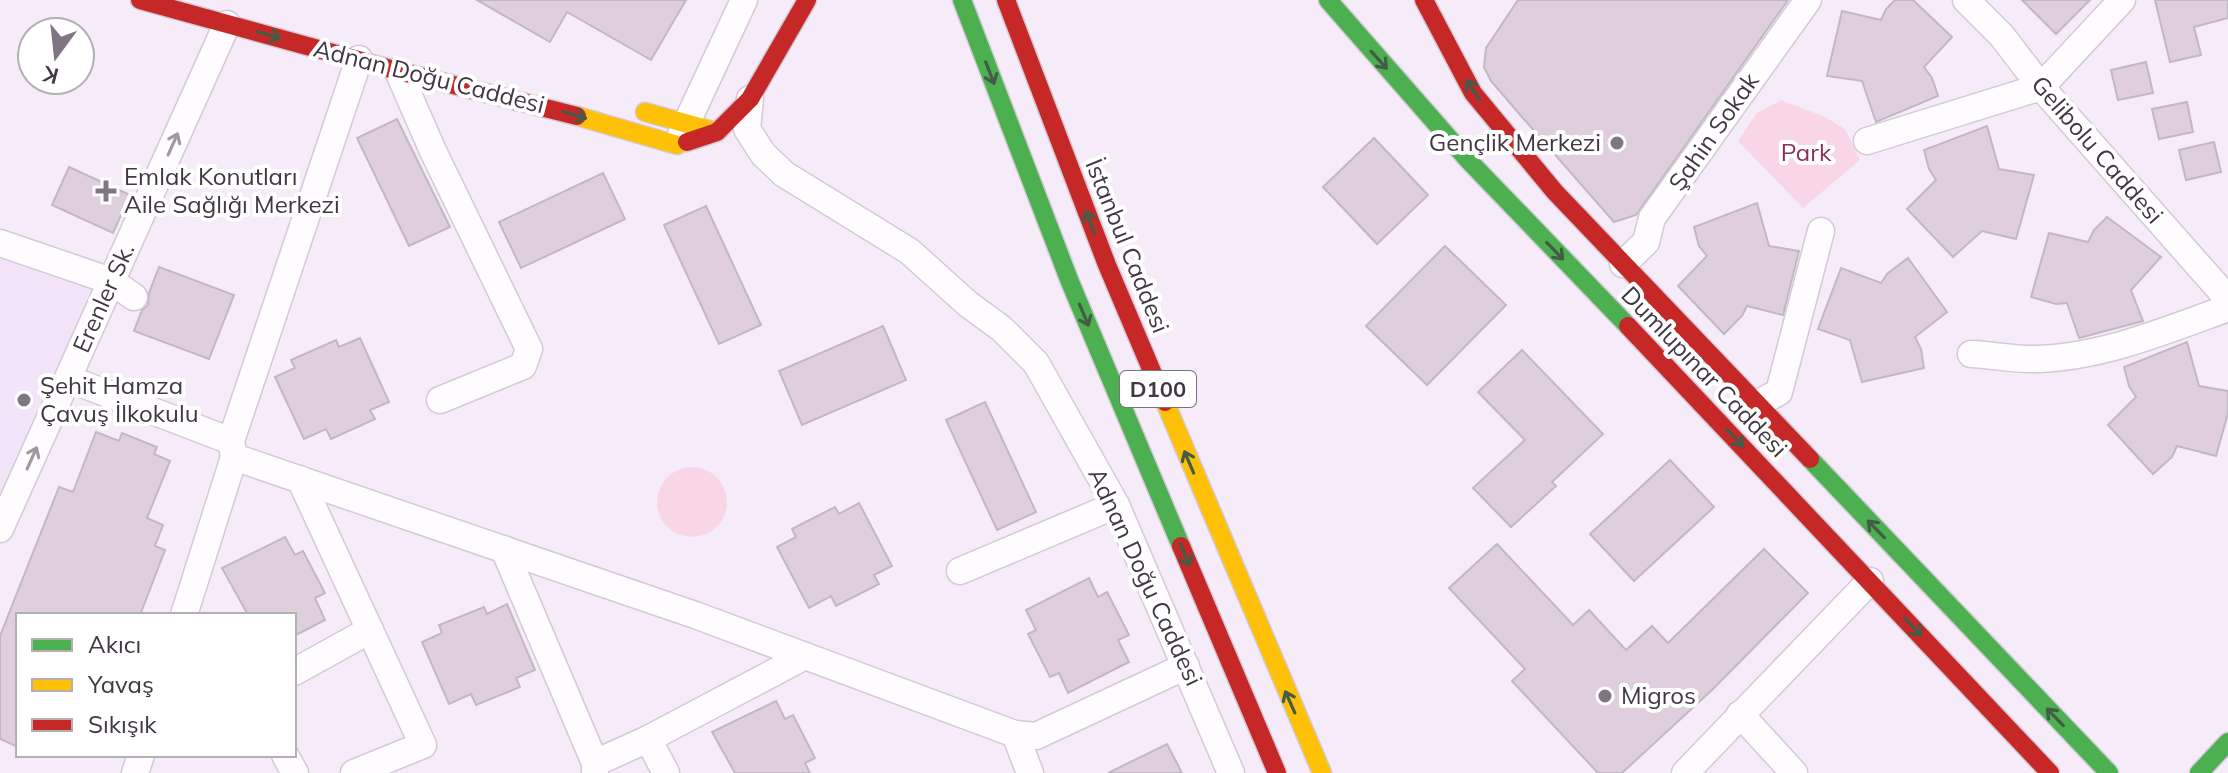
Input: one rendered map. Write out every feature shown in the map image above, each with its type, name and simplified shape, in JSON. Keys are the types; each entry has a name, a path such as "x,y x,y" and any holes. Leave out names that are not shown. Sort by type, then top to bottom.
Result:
{"main road":[{"name":"Adnan Doğu Caddesi","path":"140,0 398,71 549,108 682,134"},
{"path":"627,107 682,134 717,132 750,99 807,0"},
{"path":"962,0 1070,282 1277,773"},
{"name":"İstanbul Caddesi","path":"1006,0 1107,265 1274,666 1322,773"},
{"name":"Dumlupınar Caddesi","path":"1328,0 1469,161 2050,773"},
{"name":"Dumlupınar Caddesi","path":"1424,0 1473,93 1555,192 2109,773"},
{"path":"2199,773 2228,742"}],"street":[{"path":"682,134 744,0"},
{"name":"Şahin Sokak","path":"1623,264 1646,242 1652,218 1808,0"},
{"name":"Gelibolu Caddesi","path":"1966,0 2002,36 2041,87 2228,299"},
{"path":"1867,141 2041,87 2122,0"},
{"name":"Erenler Sk.","path":"0,529 227,24"},
{"path":"185,613 233,449 359,59"},
{"path":"398,71 433,151 529,349 523,366 440,400"},
{"name":"Adnan Doğu Caddesi","path":"750,99 747,129 763,154 784,174 909,251 968,304 1002,329 1036,363 1116,505 1231,773"},
{"path":"1757,404 1779,392 1821,231"},
{"path":"0,243 111,281 134,297"},
{"path":"1971,354 2037,360 2088,354 2228,308"},
{"path":"82,384 300,479 805,656 1015,734 1036,736 1186,666"},
{"path":"300,479 423,745 354,773"},
{"path":"960,571 1116,505"},
{"path":"504,549 595,768 805,656"},
{"path":"1685,773 1870,581"},
{"path":"296,671 370,630"},
{"path":"1740,714 1794,773"},
{"path":"1015,734 1030,773"},
{"path":"648,739 666,773"}],"shaded area":[{"name":"Şehit Hamza Çavuş İlkokulu","path":"0,258 98,292 0,508"}],"green space":[{"name":"Park","path":"1781,100 1825,117 1845,129 1860,160 1803,208 1738,141 1757,113"},
{"path":"692,467 717,477 727,502 717,527 692,537 667,527 657,502 667,477"}],"building":[{"path":"477,0 686,0 651,60 567,12 550,42"},
{"name":"Gençlik Merkezi","path":"1518,0 1788,0 1636,215 1614,222 1491,81 1484,67 1486,48"},
{"path":"1895,0 1913,0 1952,37 1924,67 1932,78 1938,96 1876,122 1862,81 1827,76 1842,11 1881,20"},
{"path":"2022,0 2090,0 2056,34"},
{"path":"2155,0 2228,0 2228,18 2194,27 2201,55 2170,62"},
{"path":"2146,62 2153,93 2118,100 2111,70"},
{"path":"2187,102 2193,132 2159,139 2152,109"},
{"path":"397,119 450,227 409,246 357,138"},
{"path":"1987,126 1999,169 2034,175 2016,239 1982,231 1953,257 1907,209 1936,180 1929,169 1924,150"},
{"path":"1374,138 1428,195 1377,244 1323,187"},
{"path":"2214,142 2221,172 2186,180 2179,150"},
{"path":"69,167 130,195 113,233 52,205"},
{"path":"603,173 625,219 521,268 499,222"},
{"path":"1757,203 1769,246 1799,251 1783,315 1747,306 1742,316 1724,334 1678,286 1707,256 1699,246 1694,227"},
{"path":"706,206 761,325 719,344 664,225"},
{"path":"2107,217 2161,257 2131,290 2143,321 2079,338 2067,303 2056,304 2031,297 2049,233 2088,242 2094,230"},
{"path":"1445,246 1506,305 1427,385 1366,326"},
{"path":"1908,258 1947,312 1915,337 1921,349 1924,368 1862,382 1850,340 1818,329 1841,268 1881,283 1887,274"},
{"path":"159,267 234,295 209,359 134,331 142,310 148,305"},
{"path":"883,326 906,380 802,425 779,371"},
{"path":"360,338 389,402 370,410 375,419 331,439 326,429 304,439 275,377 295,368 291,360 336,340 339,347"},
{"path":"2187,342 2199,386 2228,391 2228,413 2216,456 2177,446 2172,457 2153,474 2108,425 2136,397 2129,386 2124,367"},
{"path":"1522,350 1603,434 1552,482 1556,486 1511,527 1473,488 1525,440 1478,392"},
{"path":"985,402 1036,512 997,530 946,420"},
{"path":"96,432 119,441 122,433 157,447 154,454 170,461 147,518 163,525 155,546 165,550 141,613 16,613 16,746 0,739 0,636 59,487 73,492"},
{"path":"1670,460 1714,507 1634,581 1590,534"},
{"path":"859,503 892,566 874,575 879,584 836,606 831,596 809,608 777,547 796,537 792,529 835,507 839,514"},
{"path":"285,537 295,555 303,551 325,593 315,598 325,620 296,635 296,613 247,613 222,568"},
{"path":"1497,544 1573,625 1589,610 1626,650 1652,626 1668,643 1764,549 1808,593 1712,690 1622,773 1598,773 1512,681 1525,669 1449,588"},
{"path":"1089,578 1098,597 1107,592 1129,635 1118,640 1129,662 1068,693 1059,673 1050,677 1028,634 1036,630 1026,610"},
{"path":"507,604 535,670 516,678 520,687 476,705 471,694 449,704 422,642 442,633 439,625 484,607 487,614"},
{"path":"776,701 785,719 793,715 815,758 805,763 810,773 735,773 712,732"},
{"path":"1167,744 1182,773 1108,773"}],"traffic: fast":[{"path":"962,0 1070,282 1181,546"},
{"path":"1328,0 1469,161 1628,326"},
{"path":"1810,459 2109,773"},
{"path":"2199,773 2228,742"}],"traffic: slow":[{"path":"645,112 717,132"},
{"path":"577,116 677,145"},
{"path":"1165,402 1322,773"}],"traffic: jam":[{"path":"140,0 398,71 577,116"},
{"path":"687,142 717,132 750,99 807,0"},
{"path":"1006,0 1107,265 1165,402"},
{"path":"1424,0 1473,93 1555,192 1810,459"},
{"path":"1628,326 2050,773"},
{"path":"1181,546 1277,773"}],"place":[{"name":"Gençlik Merkezi","path":"1617,143"},
{"name":"Emlak Konutları Aile Sağlığı Merkezi","path":"106,191"},
{"name":"Şehit Hamza Çavuş İlkokulu","path":"24,400"},
{"name":"Migros","path":"1605,696"}]}
